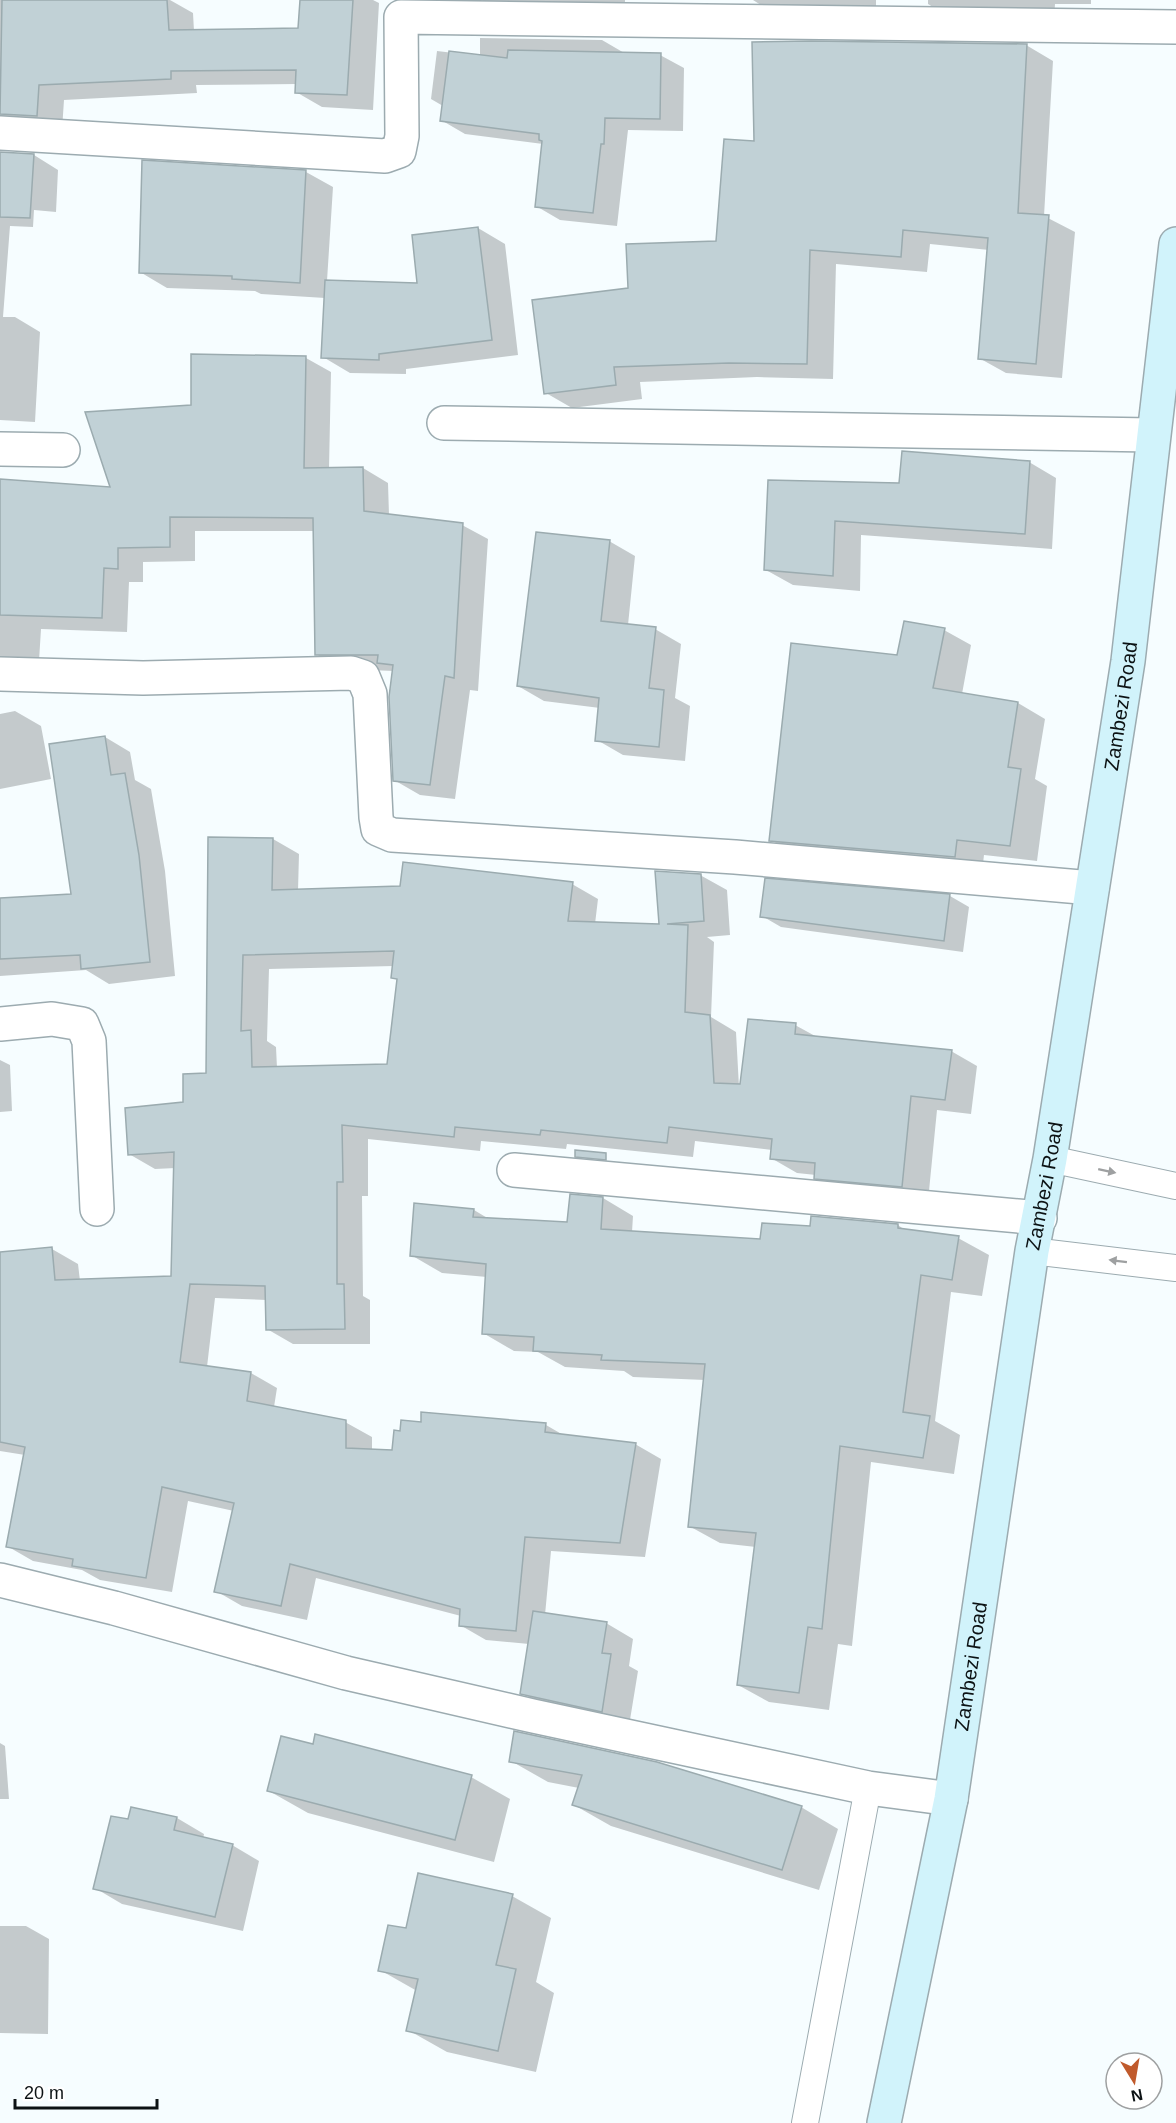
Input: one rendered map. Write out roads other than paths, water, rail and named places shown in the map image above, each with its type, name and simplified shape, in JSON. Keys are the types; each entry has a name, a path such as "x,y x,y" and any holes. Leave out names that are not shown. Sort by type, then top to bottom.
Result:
{"main road":[{"name":"Zambezi Road","path":"884,2123 951,1800 1032,1251 1050,1159 1128,661 1152,435 1176,244"}],"street":[{"path":"0,133 385,156 399,151 402,135 401,17 1176,27"},
{"path":"444,423 1152,435"},
{"path":"0,450 63,450"},
{"path":"0,674 143,678 351,673 363,678 370,694 378,830 392,835 735,857 1092,888"},
{"path":"0,1024 52,1019 82,1024 89,1041 97,1209"},
{"path":"514,1170 1040,1218"},
{"path":"0,1580 114,1608 346,1673 868,1788 951,1800"}],"lane":[{"path":"1050,1159 1176,1186"},
{"path":"1032,1251 1176,1268"},
{"path":"805,2123 868,1788"}]}
